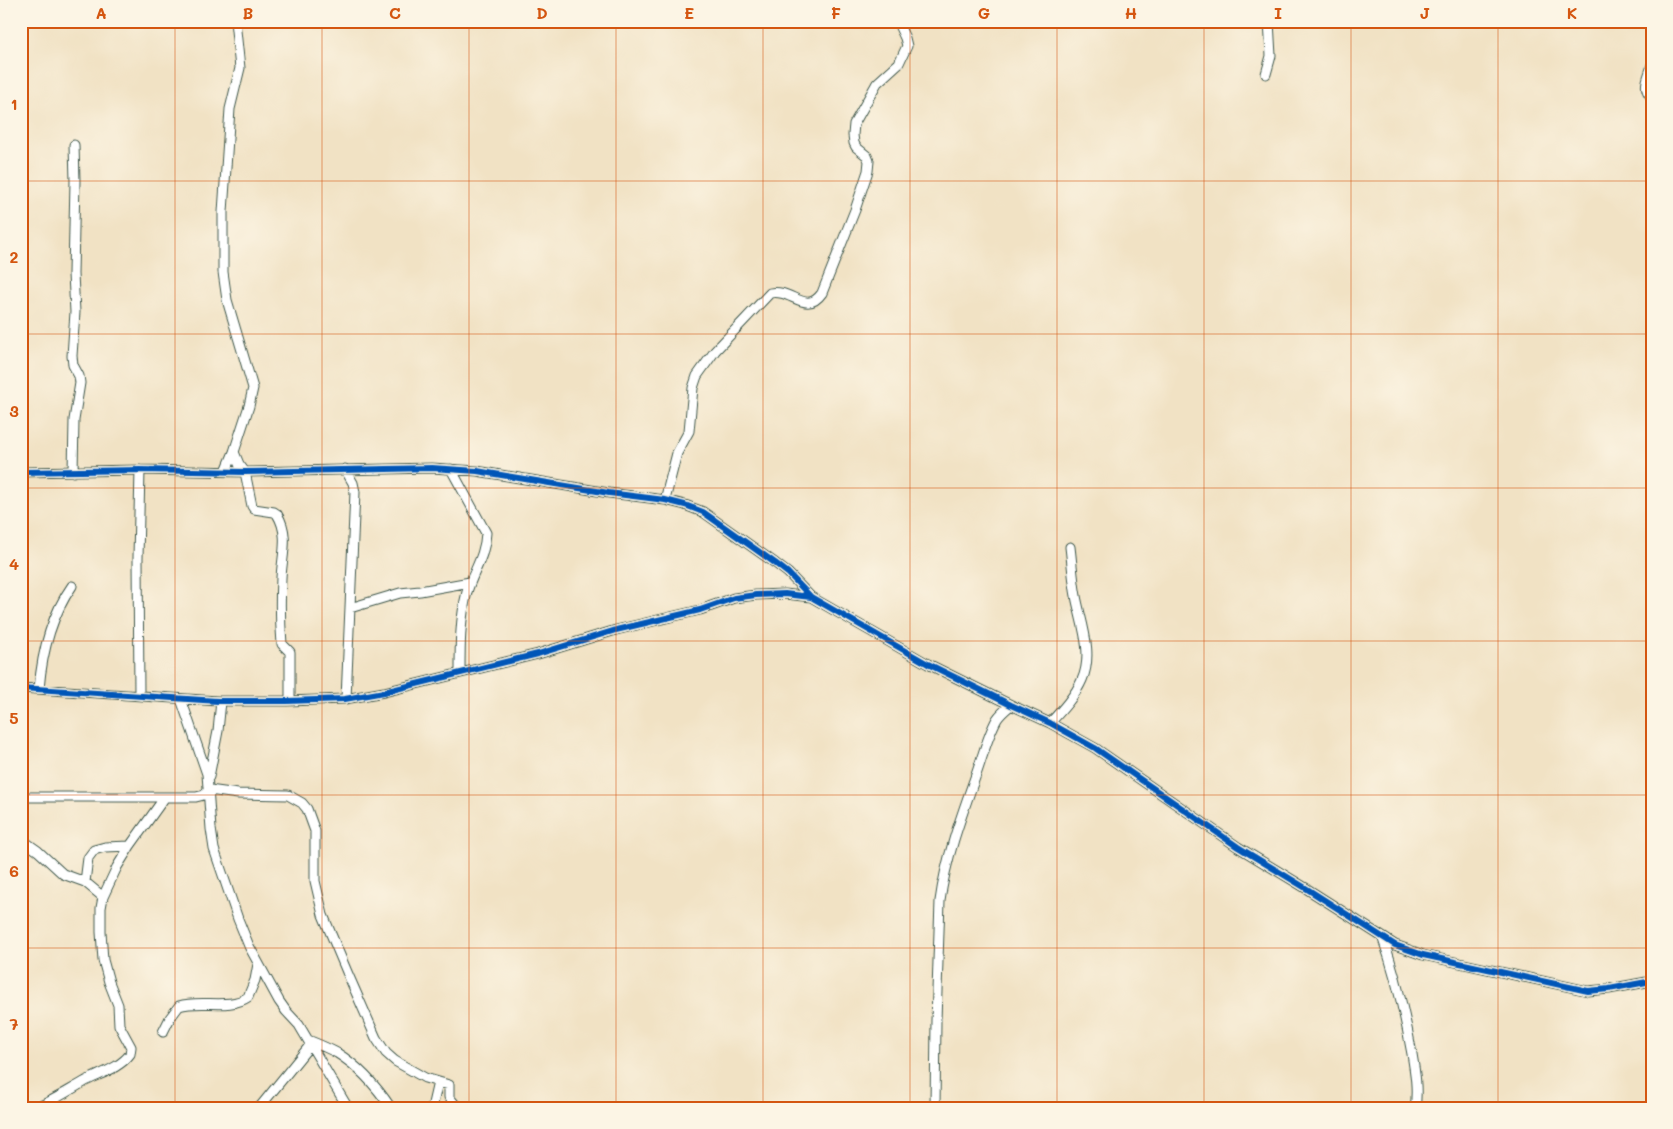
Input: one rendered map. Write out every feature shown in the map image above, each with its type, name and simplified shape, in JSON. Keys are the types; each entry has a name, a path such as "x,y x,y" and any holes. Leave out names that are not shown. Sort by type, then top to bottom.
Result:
{"street":[{"path":"226,471 249,406 253,388 227,300 223,272 223,212 230,109 240,68 235,21"},
{"path":"665,500 677,454 689,431 693,388 704,364 770,293 785,294 808,303 815,301 822,293 855,210 868,171 869,161 867,156 854,143 854,124 877,83 899,63 907,46 897,21"},
{"path":"1266,74 1271,56 1269,21"},
{"path":"1652,65 1646,84 1647,93 1652,98"},
{"path":"73,472 74,420 80,383 79,376 73,365 72,356 75,312 73,274 74,145"},
{"path":"234,452 245,472 252,506 254,509 277,514 285,537 281,574 280,623 282,644 290,652 290,701"},
{"path":"21,472 140,470 245,472 345,469 451,469 477,471 665,500 685,505 703,512 756,548 788,572 811,597 928,664 1011,706 1050,723 1094,748 1238,847 1383,938 1411,952 1588,990 1609,989 1652,981"},
{"path":"345,469 353,483 355,492 346,699"},
{"path":"451,469 486,534 481,558 470,582 460,624 460,673"},
{"path":"139,696 138,558 140,470"},
{"path":"1050,723 1064,708 1074,693 1083,678 1087,664 1087,648 1077,598 1070,547"},
{"path":"350,608 400,594 470,582"},
{"path":"39,689 42,664 52,626 64,598 72,586"},
{"path":"21,688 221,701 346,699 384,692 538,654 616,630 700,610 734,598 785,594 811,597"},
{"path":"181,699 202,756 209,786 214,849 229,897 258,964 286,1011 300,1025 348,1108"},
{"path":"21,797 200,797 209,786 221,701"},
{"path":"934,1108 942,885 967,798 989,738 1002,712 1011,706"},
{"path":"209,786 238,794 288,795 302,803 307,809 315,831 315,881 323,915 376,1038 386,1053 395,1061 425,1078 449,1085 449,1097 458,1108"},
{"path":"36,1108 115,1066 128,1057 131,1052 131,1047 119,1025 118,1005 103,960 100,919 103,897 117,867 165,797"},
{"path":"21,839 38,851 63,874 85,882 103,897"},
{"path":"85,882 88,858 94,850 105,847 130,846"},
{"path":"1383,938 1396,980 1410,1042 1416,1078 1414,1108"},
{"path":"163,1032 179,1006 196,1003 238,1002 248,997 256,980 258,964"},
{"path":"259,1108 309,1042"},
{"path":"309,1042 339,1054 353,1065 381,1092 391,1108"},
{"path":"432,1108 438,1082"}],"cycle path":[{"path":"21,472 140,470 245,472 432,468 477,471 609,493 665,500 703,512 788,573 811,597"},
{"path":"21,688 218,701 345,699 384,692 538,654 616,630 700,610 734,598 785,594 811,597 928,664 1050,723 1095,748 1238,847 1395,945 1423,955 1588,991 1652,981"}]}
